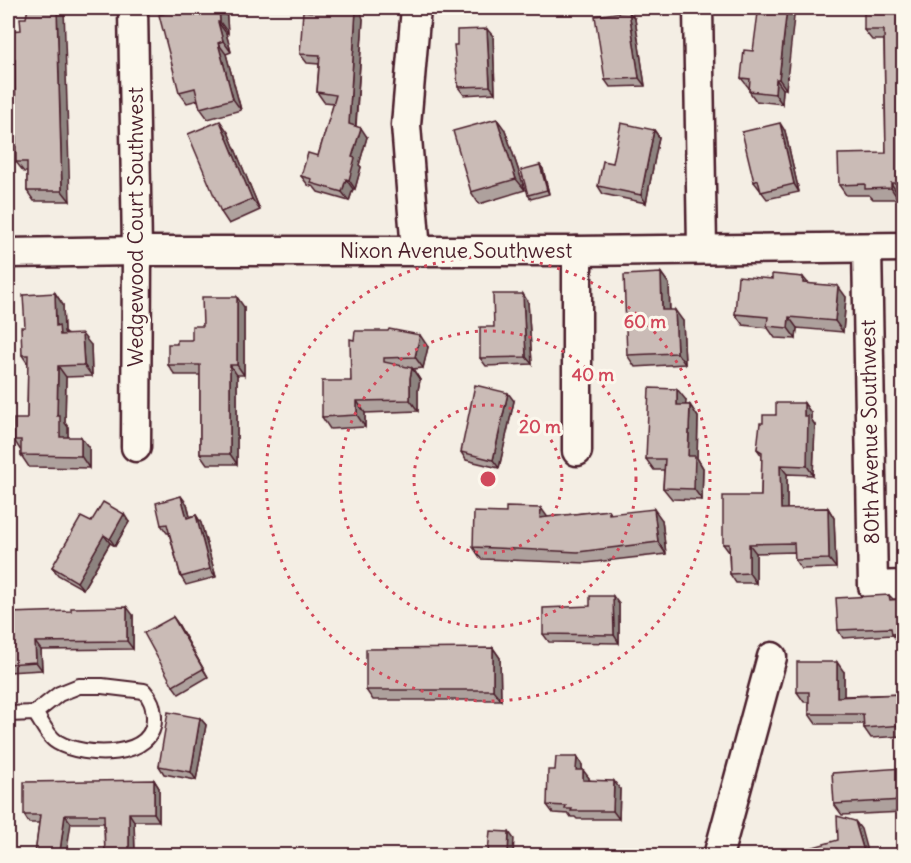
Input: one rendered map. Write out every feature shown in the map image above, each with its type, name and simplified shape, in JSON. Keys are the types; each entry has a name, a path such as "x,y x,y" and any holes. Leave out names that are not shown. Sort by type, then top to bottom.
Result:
{"street":[{"name":"Wedgewood Court Southwest","path":"133,8 137,251 136,447"},
{"path":"416,8 406,126 416,251"},
{"path":"698,8 702,248"},
{"name":"Nixon Avenue Southwest","path":"8,253 577,251 903,247"},
{"name":"80th Avenue Southwest","path":"867,248 873,586 903,585"},
{"path":"577,251 577,451"},
{"path":"718,855 772,657"}],"lane":[{"path":"8,714 35,713 59,694 79,686 102,686 144,691 151,699 154,721 152,733 143,744 127,750 97,753 72,749 55,741 35,713"}],"building":[{"path":"28,8 57,8 62,191 27,191 27,162 16,162 15,59 8,60 8,31 21,30 20,18 26,18"},
{"path":"169,8 219,8 220,22 218,22 223,41 218,43 233,99 200,108 195,88 179,92 159,15 170,12"},
{"path":"312,8 356,8 349,124 361,128 352,157 355,158 349,180 346,179 342,192 311,183 312,179 301,176 308,153 318,156 336,95 317,92 320,55 300,54 303,11 313,12"},
{"path":"764,8 787,8 779,79 776,79 775,94 749,91 750,79 741,78 744,50 753,51 758,13 764,14"},
{"path":"864,8 903,8 903,183 891,183 891,188 865,189 865,184 839,185 838,154 886,153 884,30 864,30"},
{"path":"629,11 639,78 605,80 595,16"},
{"path":"487,29 490,86 458,87 454,45 457,45 457,30"},
{"path":"497,119 516,179 471,192 453,131"},
{"path":"220,121 252,199 221,212 188,134"},
{"path":"621,123 654,130 641,195 598,186 603,161 613,163"},
{"path":"780,123 794,184 761,192 758,180 754,182 742,132"},
{"path":"540,165 547,190 528,195 521,170"},
{"path":"661,273 662,310 675,310 677,353 627,355 624,275"},
{"path":"772,274 803,277 803,283 838,286 835,321 789,317 788,328 767,326 768,317 735,314 738,276 772,279"},
{"path":"55,293 56,326 59,325 60,335 82,334 84,365 58,366 57,416 60,416 60,437 81,437 81,456 21,455 21,440 14,440 14,419 27,419 28,355 22,355 21,327 25,327 23,295"},
{"path":"493,294 523,294 526,357 480,358 480,327 494,327"},
{"path":"202,297 237,297 237,365 230,365 230,454 200,454 200,365 168,365 168,344 177,344 177,340 192,340 192,326 203,326"},
{"path":"389,329 420,335 415,357 384,358 384,362 412,368 410,400 357,401 357,415 322,417 322,381 351,381 350,339 354,340 355,331 388,331"},
{"path":"475,385 508,393 493,460 461,452"},
{"path":"649,388 677,389 677,405 690,405 688,456 695,456 694,489 663,488 665,459 646,459"},
{"path":"776,403 804,403 804,416 808,416 807,466 780,465 781,509 828,508 829,559 795,560 794,543 749,544 749,573 730,574 729,544 723,544 723,496 761,496 762,452 757,449 760,423 763,423 763,415 776,415"},
{"path":"181,496 187,518 196,515 210,569 181,577 167,524 161,525 156,503"},
{"path":"103,502 124,514 110,539 104,535 77,582 52,567 81,517 91,522"},
{"path":"506,507 541,508 540,518 609,510 609,514 654,509 658,542 578,552 473,547 474,512 506,513"},
{"path":"889,595 890,600 903,599 903,633 892,634 891,628 838,630 836,598"},
{"path":"590,596 613,596 614,635 543,634 543,608 590,606"},
{"path":"127,607 127,641 35,642 36,662 8,664 8,613 71,611 71,608"},
{"path":"173,617 203,669 173,686 144,633"},
{"path":"493,648 493,690 366,690 366,649"},
{"path":"797,662 837,662 837,697 903,694 903,725 864,728 863,714 809,714 809,692 797,692"},
{"path":"168,712 200,718 191,772 159,766"},
{"path":"556,757 577,757 576,770 583,770 583,780 614,781 613,811 571,811 572,809 565,809 566,806 547,805 548,770 555,770"},
{"path":"903,768 903,800 834,804 832,773"},
{"path":"154,780 154,813 129,813 129,855 105,855 104,815 65,815 60,851 92,855 35,855 40,815 24,815 24,782"},
{"path":"837,816 855,821 865,855 812,855 810,848 838,840"},
{"path":"490,831 509,832 508,855 470,855 470,850 488,852"},
{"path":"903,833 903,855 897,855"}]}
